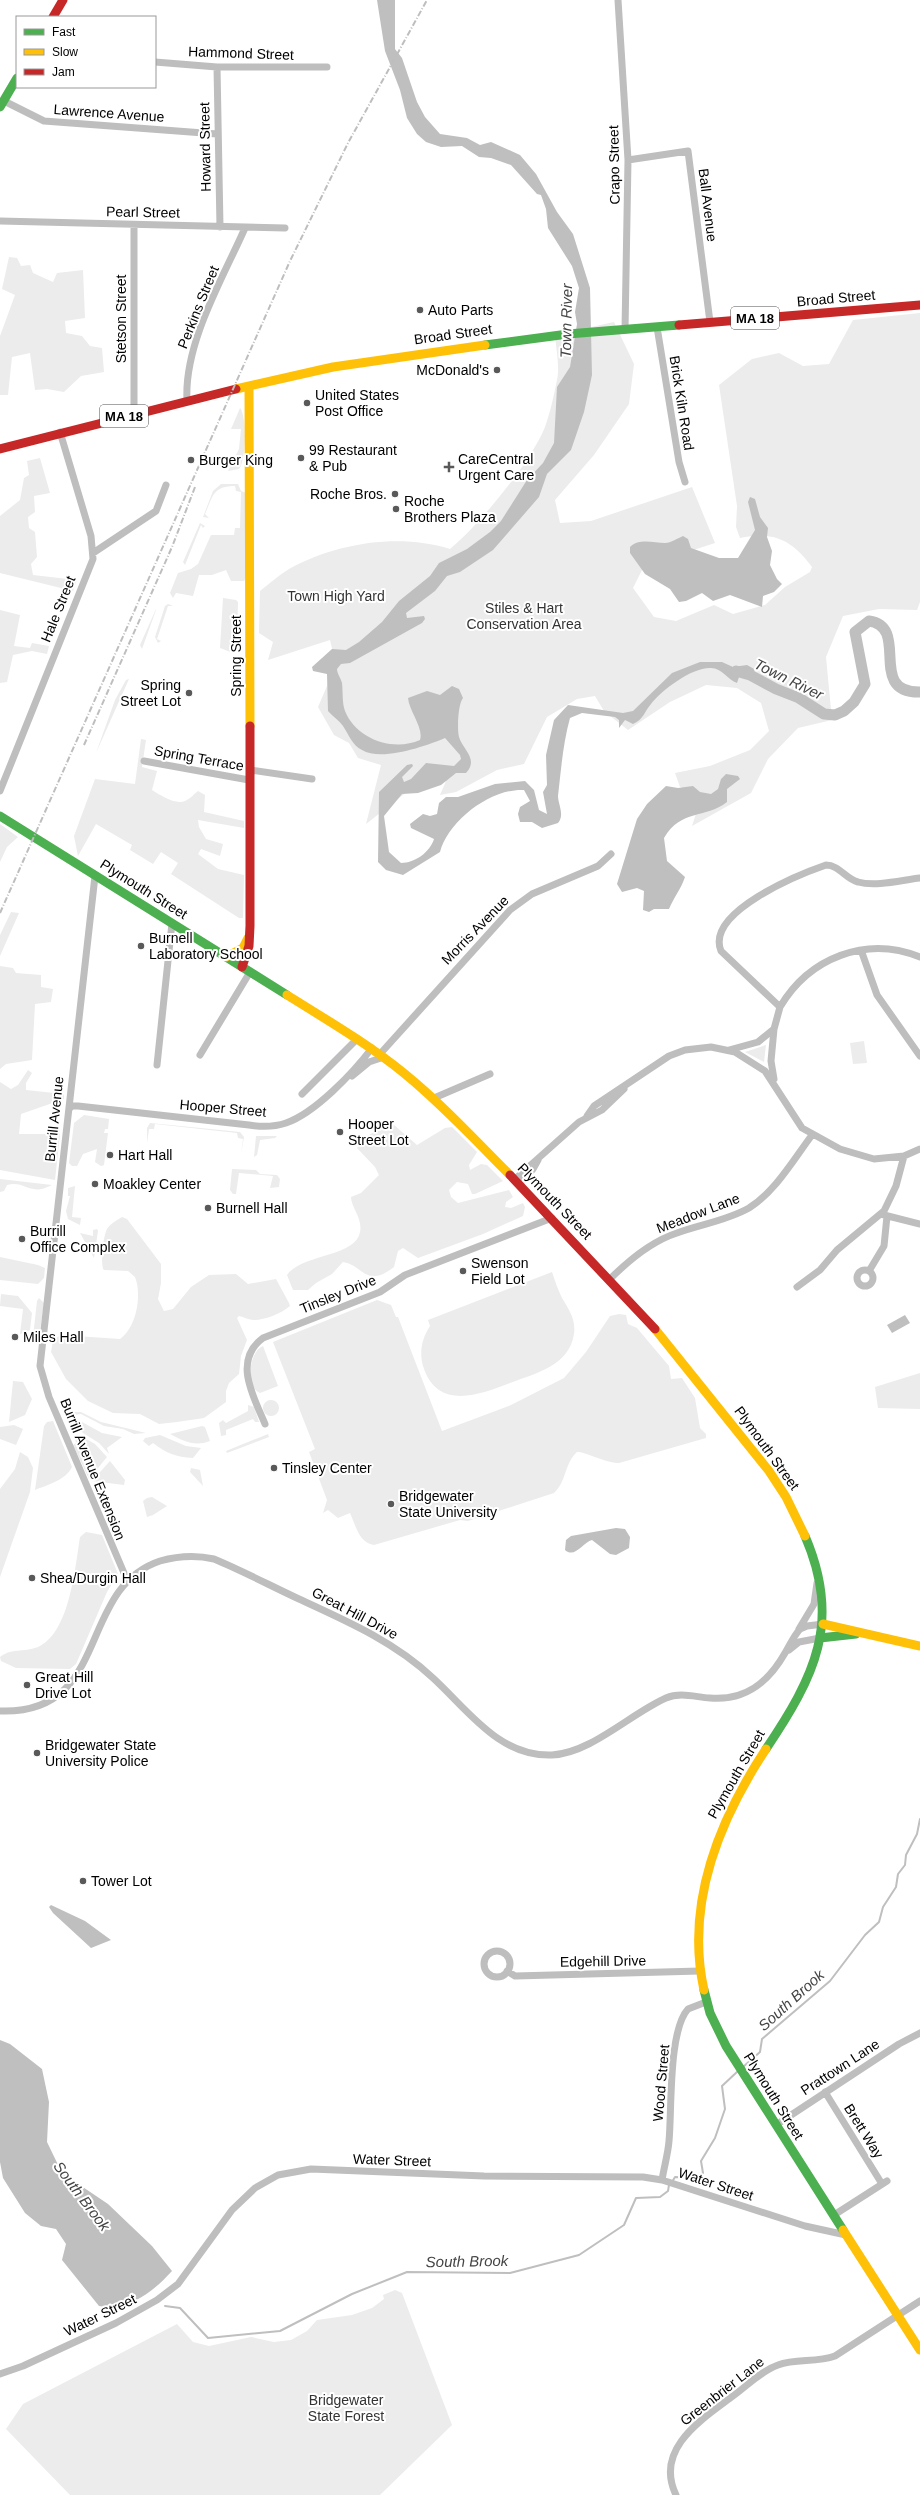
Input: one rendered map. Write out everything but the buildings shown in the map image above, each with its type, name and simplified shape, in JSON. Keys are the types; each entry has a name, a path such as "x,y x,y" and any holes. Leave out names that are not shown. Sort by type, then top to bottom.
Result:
{"main road":[{"path":"54,16 63,0"},
{"path":"2,104 16,80"},
{"name":"Broad Street","path":"0,449 60,432 187,400 403,355 568,334 920,305"},
{"name":"Spring Street","path":"246,970 253,952 250,929 249,780 251,447 249,386"},
{"name":"Plymouth Street","path":"0,816 372,1048 434,1098 517,1181 610,1279 697,1378 774,1479 797,1518 818,1577 822,1596 823,1624 814,1664 801,1693 738,1793 720,1830 712,1856 703,1902 699,1942 700,1971 706,2002 720,2034 776,2125 920,2350"},
{"path":"226,957 243,948 250,929"},
{"path":"823,1624 843,1627 864,1634 920,1646"},
{"path":"820,1638 841,1634 864,1634"}],"street":[{"name":"Crapo Street","path":"618,0 628,160 625,330"},
{"name":"Hammond Street","path":"156,62 217,67 327,67"},
{"name":"Howard Street","path":"217,67 220,227"},
{"name":"Lawrence Avenue","path":"2,104 44,121 218,134"},
{"name":"Ball Avenue","path":"628,160 688,152 710,322"},
{"name":"Pearl Street","path":"0,221 134,226 285,228"},
{"name":"Stetson Street","path":"134,226 134,413"},
{"name":"Perkins Street","path":"187,400 190,366 196,341 245,228"},
{"name":"Brick Kiln Road","path":"657,327 678,462 685,482"},
{"name":"Hale Street","path":"0,791 72,605 93,559 91,536 60,432"},
{"path":"93,553 156,511 166,485"},
{"name":"Spring Terrace","path":"144,761 249,780"},
{"path":"250,770 312,779"},
{"name":"Morris Avenue","path":"382,1055 510,910 532,894 598,866 611,854"},
{"path":"780,1007 723,953 720,939 727,923 771,887 826,865 832,865 850,879 864,883 920,878"},
{"name":"Burrill Avenue","path":"40,1366 68,1109 96,876"},
{"path":"157,1065 172,923"},
{"path":"778,1088 771,1061 774,1029 780,1007 791,992 815,968 830,959 861,950 890,949 920,957"},
{"path":"861,950 877,995 920,1056"},
{"path":"200,1055 246,970"},
{"path":"726,1050 758,1042 774,1029"},
{"path":"302,1094 357,1039"},
{"name":"Hooper Street","path":"68,1109 72,1106 78,1106 260,1126 286,1123 308,1110 325,1096 372,1048"},
{"path":"517,1181 587,1116 602,1110 629,1084 660,1062 678,1052 701,1048 726,1050 740,1054 765,1071 778,1088 800,1125 812,1135 847,1152 867,1158 904,1156 920,1149"},
{"path":"308,1110 334,1094 366,1063 382,1055"},
{"path":"434,1098 490,1074"},
{"name":"Meadow Lane","path":"610,1279 629,1262 668,1236 730,1217 753,1205 767,1192 812,1135"},
{"path":"869,1270 884,1246 884,1215 896,1186 904,1156"},
{"path":"884,1215 920,1224"},
{"path":"797,1287 820,1270 837,1250 884,1215"},
{"name":"Tinsley Drive","path":"265,1424 247,1375 250,1354 259,1341 271,1334 380,1292 405,1275 552,1218"},
{"name":"Burrill Avenue Extension","path":"40,1366 49,1397 121,1571 127,1580"},
{"name":"Great Hill Drive","path":"0,1711 19,1711 39,1706 71,1684 89,1654 112,1601 127,1580 144,1568 173,1558 195,1556 219,1561 377,1637 426,1671 498,1739 515,1749 537,1754 559,1754 580,1748 645,1708 674,1695 722,1699 743,1695 764,1680 784,1654 812,1609 818,1577"},
{"name":"Great Hill Drive","path":"793,1638 804,1626 823,1624"},
{"name":"Great Hill Drive","path":"784,1654 799,1642 820,1638"},
{"name":"Edgehill Drive","path":"507,1971 516,1976 700,1971"},
{"name":"Wood Street","path":"668,2182 672,2073 680,2024 688,2009 706,2002"},
{"name":"Prattown Lane","path":"776,2125 825,2092 920,2033"},
{"name":"Brett Way","path":"825,2092 884,2182 834,2215"},
{"name":"Water Street","path":"0,2374 23,2366 116,2323 164,2295 183,2278 232,2210 255,2188 278,2175 312,2169 484,2176 643,2177 668,2182 805,2226 846,2235"},
{"path":"898,2316 920,2301"},
{"name":"Greenbrier Lane","path":"676,2495 671,2477 672,2459 682,2439 699,2422 772,2367 785,2363 819,2361 835,2356 898,2316"}],"green space":[{"path":"9,257 17,258 21,266 30,265 33,273 53,282 57,273 83,270 85,318 65,321 66,333 82,336 90,346 102,348 104,372 81,376 64,392 47,389 35,390 30,353 12,357 8,395 0,395 0,336 15,295 2,289"},
{"name":"Stiles & Hart Conservation Area","path":"920,313 920,602 917,610 879,609 843,616 826,657 832,720 798,728 768,759 751,793 692,826 702,795 680,787 675,773 710,766 750,750 769,731 761,703 737,688 706,685 670,702 628,730 604,711 595,696 577,699 547,717 524,764 497,770 456,792 440,795 446,781 417,784 366,824 381,765 358,758 349,743 334,735 318,707 336,665 330,640 268,660 273,642 259,633 260,591 289,569 307,560 347,547 389,541 430,544 450,549 475,525 503,492 528,457 545,427 552,404 558,375 555,335 614,322 634,364 629,404 594,455 555,500 560,523 591,521 692,487 715,543 678,555 647,560 633,588 654,617 676,621 714,605 733,614 765,605 785,587 810,572 812,567 797,550 781,540 763,536 740,538 736,527 737,506 719,385 752,359 779,353 803,366 829,364 853,320"},
{"path":"240,408 245,429 243,458 239,469 228,471 239,449 241,429 231,429"},
{"path":"40,458 50,493 34,496 35,512 28,517 29,528 35,532 37,557 31,564 33,575 77,580 73,591 0,573 0,516 20,500 24,478 29,475 27,461"},
{"path":"221,484 238,484 241,491 246,493 246,578 244,581 231,581 226,570 212,575 199,575 193,596 176,593 173,598 170,593 178,573 191,569 198,564 211,535 234,535 235,528 240,528 241,492 236,491 235,486 228,486 218,490 212,497 205,514 209,518 203,517 213,491"},
{"path":"200,523 205,526 203,528 201,525 185,565 183,562"},
{"path":"223,598 236,600 238,602 237,642 233,653 220,648"},
{"path":"168,604 173,606 168,606 157,639 161,641 158,643 155,637 165,606"},
{"path":"0,610 20,615 14,646 30,648 32,643 49,646 47,654 32,651 13,655 7,682 0,683"},
{"path":"156,610 142,649 140,645"},
{"path":"129,679 96,753 115,700 126,680"},
{"path":"141,739 146,740 142,767 157,771 152,790 172,801 177,802 189,799 198,791 205,795 204,812 244,821 244,828 198,820 199,827 206,839 223,844 220,856 201,849 198,854 218,869 244,875 243,918 239,918 171,874 178,863 161,852 153,864 130,850 132,845 96,824 78,856 74,836 95,779 135,784"},
{"path":"0,824 18,837 7,847 0,862"},
{"path":"11,912 19,913 0,956 0,935"},
{"path":"0,966 13,968 16,973 41,975 41,987 53,989 51,1002 35,1004 32,1060 6,1064 0,1069"},
{"path":"864,1041 867,1063 853,1064 850,1043"},
{"path":"766,1045 764,1062 745,1052"},
{"path":"28,1070 32,1073 26,1083 26,1090 64,1094 64,1099 21,1114 19,1134 60,1134 55,1180 0,1170 0,1082 11,1089 18,1085"},
{"path":"84,1115 109,1119 108,1129 105,1129 104,1133 108,1133 104,1165 101,1166 95,1162 97,1149 83,1154 77,1166 72,1166 69,1163 74,1123"},
{"path":"150,1123 240,1132 244,1137 241,1154 243,1139 238,1138 237,1133 155,1124 154,1129 149,1129 147,1143 147,1128"},
{"path":"388,1123 394,1125 417,1145 445,1128 452,1127 477,1152 469,1165 470,1170 481,1164 487,1165 503,1181 475,1194 472,1194 468,1184 457,1182 449,1190 451,1197 458,1203 509,1190 513,1197 506,1202 505,1207 511,1208 523,1203 525,1207 523,1216 483,1234 418,1258 403,1248 398,1251 394,1267 377,1276 366,1274 350,1264 343,1262 332,1274 316,1283 308,1290 293,1290 287,1275 294,1268 339,1251 349,1246 356,1240 360,1232 360,1222 351,1197 361,1193 379,1175 375,1167 357,1148 366,1137"},
{"path":"256,1136 277,1136 275,1138 260,1140 257,1155 254,1157"},
{"path":"232,1169 256,1170 260,1174 277,1175 280,1179 279,1187 270,1188 273,1176 239,1173 236,1194 233,1194 230,1190"},
{"path":"0,1179 52,1185 44,1188 33,1189 13,1184 7,1185 4,1191 0,1192"},
{"path":"75,1186 72,1217 81,1218 80,1225 68,1219 66,1211 70,1196 68,1196 68,1188"},
{"path":"122,1217 127,1219 161,1264 161,1283 158,1299 164,1311 173,1309 191,1287 209,1275 236,1274 248,1284 276,1279 289,1303 290,1306 287,1309 278,1314 258,1320 250,1320 239,1316 237,1318 247,1340 241,1356 239,1374 229,1383 226,1391 226,1402 204,1418 159,1424 140,1414 113,1413 88,1401 66,1379 51,1352 53,1340 61,1335 120,1339 126,1334 130,1327 134,1319 138,1301 135,1277 128,1271 104,1270 102,1263 103,1244 107,1229"},
{"path":"97,1229 98,1231 94,1258 80,1233 93,1236 93,1230"},
{"path":"0,1257 38,1265 45,1268 44,1278 38,1284 0,1280"},
{"path":"552,1272 559,1292 574,1324 574,1334 571,1345 566,1354 550,1367 540,1372 498,1388 473,1395 460,1396 449,1394 438,1389 429,1380 423,1366 421,1356 425,1335 430,1326 428,1320"},
{"path":"1,1294 18,1296 32,1313 30,1330 20,1334 23,1309 0,1306"},
{"path":"39,1298 44,1303 39,1338 33,1337 37,1301"},
{"path":"377,1300 391,1305 396,1317 398,1317 442,1431 511,1405 564,1378 586,1352 610,1316 619,1314 626,1315 628,1324 637,1328 669,1366 671,1379 682,1378 695,1398 700,1428 706,1434 706,1438 619,1463 577,1452 570,1462 561,1483 554,1493 468,1521 460,1520 374,1545 369,1544 361,1537 350,1513 338,1518 328,1510 323,1513 327,1500 309,1452 315,1449 273,1342"},
{"path":"263,1346 278,1386 260,1393 252,1384 251,1369 252,1361 258,1349"},
{"path":"920,1373 920,1409 878,1408 875,1387"},
{"path":"13,1381 23,1382 32,1399 25,1415 9,1422"},
{"path":"268,1400 274,1400 279,1405 277,1414 274,1416 268,1416 263,1411 263,1405"},
{"path":"248,1405 254,1407 259,1422 255,1422 253,1419 226,1430 226,1435 221,1436 219,1423 223,1420 226,1423 248,1411"},
{"path":"69,1412 81,1412 101,1422 146,1433 134,1434 123,1429 104,1426 81,1414 66,1416"},
{"path":"53,1421 72,1467 61,1479 35,1490 44,1426 47,1422"},
{"path":"72,1422 82,1422 102,1433 122,1437 107,1448 109,1454 99,1443 83,1433"},
{"path":"14,1425 23,1429 16,1445 0,1439 0,1427"},
{"path":"202,1426 205,1427 210,1441 205,1443 184,1441 170,1434"},
{"path":"268,1434 269,1437 227,1453 226,1451"},
{"path":"160,1435 186,1446 201,1448 193,1458 172,1454 153,1443 149,1446 143,1441 145,1438"},
{"path":"81,1436 95,1444 107,1457 89,1479 73,1445 76,1443 75,1439"},
{"path":"20,1452 28,1457 33,1468 30,1492 0,1577 0,1489 15,1469"},
{"path":"110,1461 125,1480 124,1485 92,1481"},
{"path":"191,1468 200,1470 203,1486 190,1472"},
{"path":"152,1497 167,1506 147,1517 143,1501"},
{"path":"86,1532 102,1535 118,1574 107,1592 76,1664 70,1669 16,1668 1,1661 0,1657 10,1652 40,1646 50,1638 58,1627 65,1613 73,1581 80,1537"},
{"name":"Bridgewater State Forest","path":"395,2290 402,2293 452,2425 380,2495 70,2495 6,2429 23,2404 177,2324 193,2342 209,2346 251,2337 274,2342 291,2340 307,2331 317,2320 352,2315 372,2308 384,2299 383,2295"}],"water":[{"path":"377,0 395,0 395,49 402,58 417,102 425,117 440,134 467,138 480,145 491,142 520,155 536,174 557,212 573,234 590,288 592,375 584,412 571,450 547,474 539,497 493,550 460,572 447,576 435,591 406,613 407,618 424,616 425,619 422,623 350,663 341,664 337,669 342,683 344,708 350,721 366,736 387,743 409,743 420,740 420,730 408,698 427,691 440,695 452,686 459,689 463,698 459,711 458,733 461,742 471,759 470,768 466,773 456,773 441,785 418,793 402,794 384,816 389,852 401,863 406,863 417,859 429,848 434,839 411,828 410,824 423,814 430,816 437,814 439,803 446,797 458,797 495,784 525,781 534,790 539,810 547,814 543,792 547,785 546,755 554,720 568,705 623,713 633,711 672,673 700,662 722,662 733,667 747,665 756,670 739,677 737,683 722,672 715,669 711,668 695,671 678,680 662,692 651,704 642,718 637,722 633,724 625,720 619,728 619,720 615,717 582,713 570,718 561,766 558,799 561,817 558,823 542,828 532,822 520,822 518,814 520,807 530,801 524,790 498,794 485,801 461,818 445,840 440,852 403,875 386,870 378,862 379,792 407,765 412,764 413,766 402,777 404,782 411,779 426,763 454,766 461,759 460,755 445,738 404,752 392,754 370,753 362,750 353,743 341,724 328,711 327,674 313,671 312,667 332,649 346,650 359,642 382,622 399,601 430,576 439,563 467,549 490,532 501,521 527,480 543,463 554,443 557,387 570,367 577,324 575,312 579,288 572,266 548,228 546,209 541,195 537,194 511,165 491,158 479,157 462,146 441,147 426,142 417,134 407,118 400,90 385,51"},
{"path":"750,497 755,499 760,517 768,528 767,537 772,551 770,565 777,579 782,584 774,592 763,596 762,607 730,595 713,601 702,593 686,601 679,602 670,589 645,574 630,553 630,547 634,544 642,542 667,543 683,536 688,539 691,548 719,558 738,558 755,530 748,502"},
{"path":"726,774 738,776 740,779 727,789 727,802 710,811 686,818 671,829 664,838 667,861 685,877 669,909 654,909 649,912 643,910 644,891 637,888 622,892 617,884 637,819 647,804 666,786 678,788 693,786 700,792 711,794 718,789 721,779"},
{"path":"905,1315 910,1323 892,1333 887,1325"},
{"path":"616,1528 625,1529 630,1537 629,1548 616,1555 610,1554 592,1540 572,1553 565,1550 566,1540 571,1536"},
{"path":"51,1905 85,1921 111,1940 91,1948 53,1913 49,1907"},
{"path":"0,2040 10,2044 42,2069 49,2102 47,2142 62,2173 108,2204 152,2246 172,2271 157,2286 140,2298 120,2306 99,2306 62,2260 66,2244 56,2229 41,2226 25,2213 3,2178 0,2162"}],"waterway":[{"name":"Town River","path":"736,671 750,675 776,689 799,698 824,714 835,715 844,711 854,702 865,684 855,632 869,621 881,626 887,635 891,672 895,682 904,689 920,692"},
{"name":"South Brook","path":"743,2067 760,2052 762,2039 830,1981 865,1935 879,1922 883,1907 896,1887 898,1874 905,1865 906,1855 917,1834 920,1819"},
{"name":"South Brook","path":"672,2182 675,2177 696,2178 703,2173 701,2161 715,2138 725,2109 722,2086 738,2071"},
{"name":"South Brook","path":"165,2306 180,2308 208,2338 280,2331 352,2294 407,2272 510,2273 579,2255 624,2225 636,2198 660,2197 668,2191 669,2185"}],"railway":[{"path":"0,913 290,261 348,143 427,0"},
{"path":"84,745 172,547 195,487"}],"traffic: fast":[{"path":"0,107 16,80"},
{"path":"485,345 568,334 679,325"},
{"path":"0,816 287,995"},
{"path":"766,1749 798,1697 810,1672 818,1647 822,1622 821,1595 816,1567 805,1536"},
{"path":"820,1638 856,1634"},
{"path":"704,1990 710,2013 726,2046 843,2230"}],"traffic: slow":[{"path":"236,389 333,367 485,345"},
{"path":"249,386 250,726"},
{"path":"226,957 243,948 248,938"},
{"path":"287,995 362,1042 405,1074 446,1111 510,1175"},
{"path":"655,1329 769,1471 786,1497 805,1536"},
{"path":"823,1624 920,1646"},
{"path":"704,1990 699,1958 699,1926 703,1895 710,1864 734,1805 749,1776 766,1749"},
{"path":"843,2230 920,2350"}],"traffic: jam":[{"path":"54,16 63,0"},
{"path":"679,325 920,305"},
{"path":"0,449 236,389"},
{"path":"242,967 249,946 250,926 250,726"},
{"path":"510,1175 655,1329"}],"place":[{"name":"Auto Parts","path":"420,310"},
{"name":"McDonald's","path":"497,370"},
{"name":"United States Post Office","path":"307,403"},
{"name":"99 Restaurant & Pub","path":"301,458"},
{"name":"Burger King","path":"191,460"},
{"name":"CareCentral Urgent Care","path":"449,467"},
{"name":"Roche Bros.","path":"395,494"},
{"name":"Roche Brothers Plaza","path":"396,509"},
{"name":"Spring Street Lot","path":"189,693"},
{"name":"Burnell Laboratory School","path":"141,946"},
{"name":"Hooper Street Lot","path":"340,1132"},
{"name":"Hart Hall","path":"110,1155"},
{"name":"Moakley Center","path":"95,1184"},
{"name":"Burnell Hall","path":"208,1208"},
{"name":"Burrill Office Complex","path":"22,1239"},
{"name":"Swenson Field Lot","path":"463,1271"},
{"name":"Miles Hall","path":"15,1337"},
{"name":"Tinsley Center","path":"274,1468"},
{"name":"Bridgewater State University","path":"391,1504"},
{"name":"Shea/Durgin Hall","path":"32,1578"},
{"name":"Great Hill Drive Lot","path":"27,1685"},
{"name":"Bridgewater State University Police","path":"37,1753"},
{"name":"Tower Lot","path":"83,1881"}],"park label":[{"name":"Town High Yard","path":"336,596"}]}
